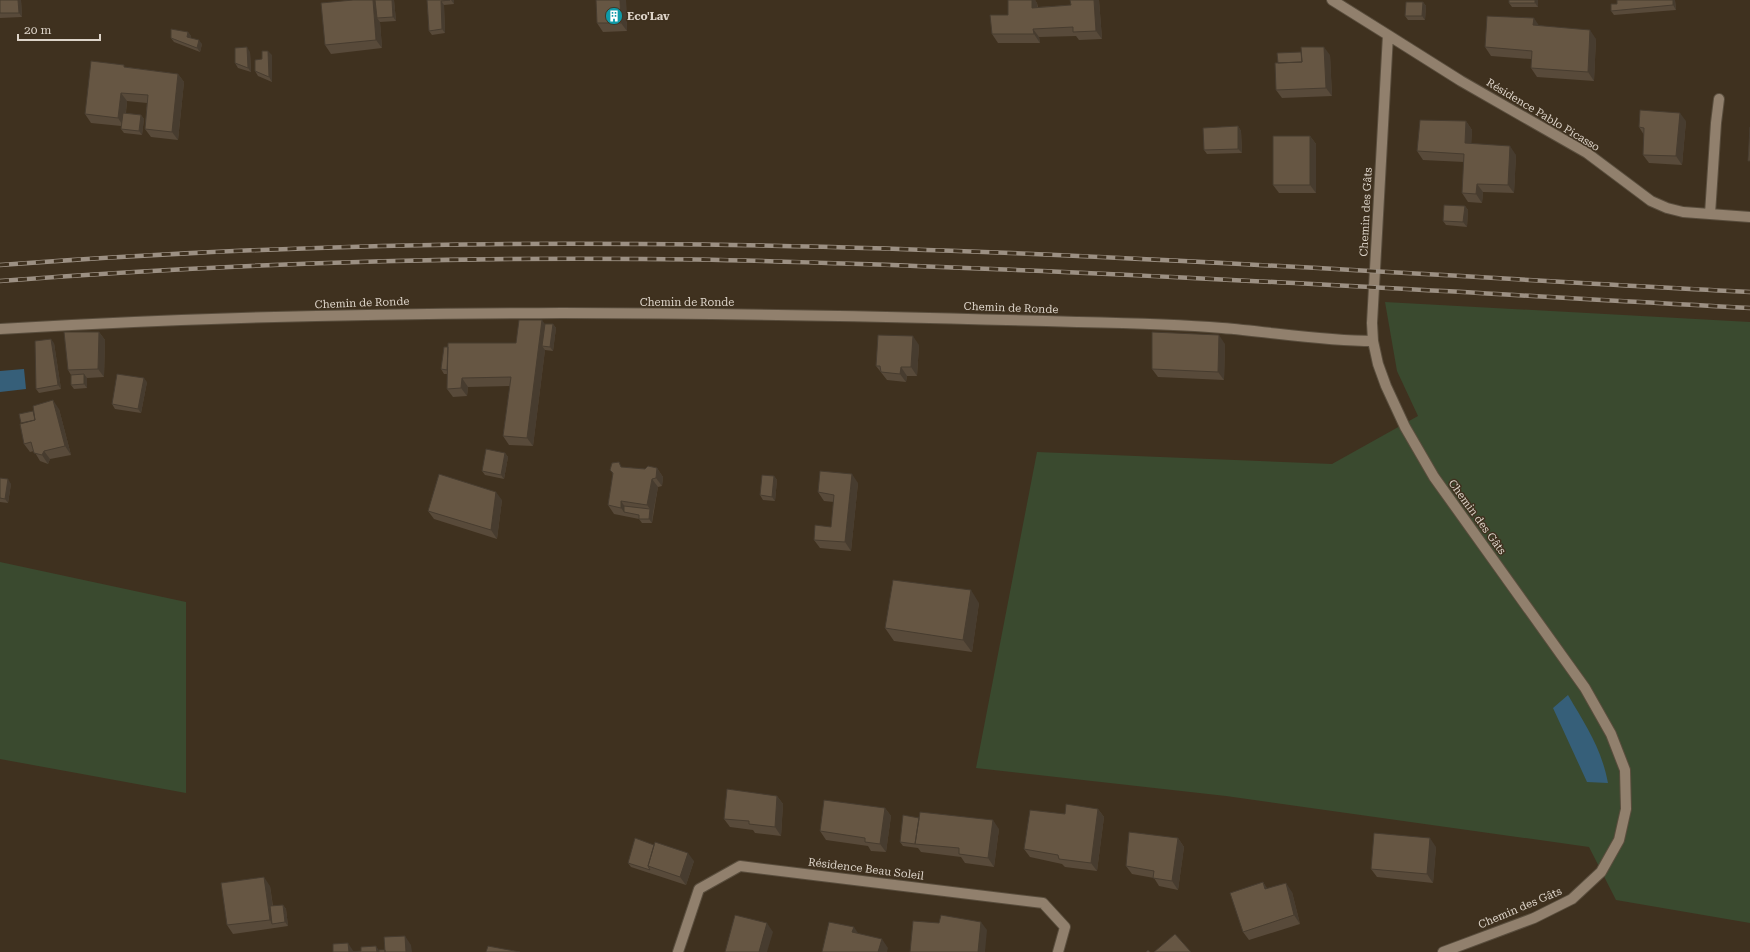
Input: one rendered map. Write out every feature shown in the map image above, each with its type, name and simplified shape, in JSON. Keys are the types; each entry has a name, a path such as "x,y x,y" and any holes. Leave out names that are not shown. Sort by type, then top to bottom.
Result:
{"street":[{"path":"1332,0 1388,35"},
{"name":"Résidence Pablo Picasso","path":"1388,35 1461,80 1587,153 1651,201 1667,208 1710,214 1750,217"},
{"name":"Chemin des Gâts","path":"1388,35 1372,305 1373,341 1386,386 1405,426 1434,477 1585,688 1612,734 1625,770 1626,809 1619,840 1601,872 1572,899 1534,918 1443,952"},
{"path":"1710,214 1719,99"},
{"name":"Chemin de Ronde","path":"0,329 183,320 438,313 840,315 1211,327 1373,341"},
{"name":"Résidence Beau Soleil","path":"678,952 699,889 740,866 1043,903 1065,927 1058,952"}],"green space":[{"path":"1385,302 1750,322 1750,923 1616,900 1589,847 1226,796 976,768 1037,452 1332,464 1418,416 1397,371"},
{"path":"0,562 186,602 186,793 0,759"}],"water":[{"path":"24,369 26,389 0,392 0,371"},
{"path":"1568,695 1587,727 1597,748 1608,783 1587,782 1553,708"}],"building":[{"path":"0,0 18,0 19,13 0,13"},
{"path":"373,0 376,40 325,45 321,3"},
{"path":"375,0 392,0 393,17 377,18"},
{"path":"427,0 450,0 441,1 442,29 429,31"},
{"path":"596,0 620,0 621,23 597,23"},
{"path":"1008,0 1032,0 1032,8 1071,5 1070,0 1094,0 1096,31 1073,32 1073,27 1033,29 1034,34 992,34 990,15 1008,15"},
{"path":"1509,0 1535,0 1535,3 1509,3"},
{"path":"1617,0 1673,0 1673,5 1611,11 1611,4 1617,4"},
{"path":"1406,2 1423,2 1422,16 1405,16"},
{"path":"1487,16 1534,18 1533,25 1590,30 1588,72 1531,68 1532,51 1485,47"},
{"path":"171,29 188,32 187,37 199,40 197,48 171,38"},
{"path":"247,47 248,68 235,63 235,48"},
{"path":"1301,47 1324,47 1326,88 1276,90 1275,63 1302,62"},
{"path":"262,51 268,51 269,77 255,71 255,60 262,59"},
{"path":"1301,52 1302,62 1278,63 1277,53"},
{"path":"91,61 178,74 172,132 145,129 148,95 121,93 118,118 85,114"},
{"path":"1640,110 1680,113 1676,156 1643,155 1644,128 1639,127"},
{"path":"123,113 141,115 139,131 121,129"},
{"path":"1420,120 1466,121 1465,143 1510,146 1508,185 1477,184 1476,194 1462,193 1464,154 1417,151"},
{"path":"1238,126 1238,149 1204,150 1203,128"},
{"path":"1750,127 1750,161 1748,161"},
{"path":"1273,136 1310,136 1310,185 1273,185"},
{"path":"1444,205 1465,206 1463,222 1443,221"},
{"path":"519,320 542,320 527,438 503,436 511,377 462,378 461,388 447,389 448,343 516,343"},
{"path":"545,324 553,324 550,347 542,346"},
{"path":"64,332 99,332 98,369 68,370"},
{"path":"1152,332 1219,335 1218,372 1152,369"},
{"path":"878,335 913,336 911,367 901,367 900,374 881,372 880,366 876,366"},
{"path":"51,339 58,385 36,389 35,341"},
{"path":"444,347 448,347 447,370 441,369"},
{"path":"84,374 84,384 71,385 71,375"},
{"path":"117,374 144,378 138,409 112,404"},
{"path":"53,400 65,446 44,451 42,455 34,453 31,442 24,444 20,424 35,420 33,406"},
{"path":"33,411 35,420 21,423 19,414"},
{"path":"486,449 505,453 501,475 482,471"},
{"path":"619,462 621,467 645,469 648,466 657,468 656,478 652,479 647,505 621,501 621,508 608,505 613,473 610,470 612,463"},
{"path":"820,471 852,474 845,542 814,540 815,525 831,527 834,495 818,492"},
{"path":"439,474 496,492 491,530 428,511"},
{"path":"762,475 774,476 772,497 760,495"},
{"path":"0,478 8,479 5,499 0,498"},
{"path":"624,506 650,509 649,519 639,519 639,515 624,512"},
{"path":"893,580 971,590 963,640 885,628"},
{"path":"727,789 777,796 775,827 749,824 749,821 724,819"},
{"path":"824,800 885,808 880,844 865,842 865,838 820,831"},
{"path":"1066,804 1098,809 1091,863 1059,859 1058,855 1024,849 1030,810 1065,814"},
{"path":"920,812 993,820 988,858 959,854 959,848 915,844"},
{"path":"903,815 919,818 915,844 900,842"},
{"path":"1129,832 1178,838 1172,881 1153,878 1154,871 1126,866"},
{"path":"1374,833 1430,838 1427,874 1371,869"},
{"path":"635,838 654,845 648,866 650,870 628,863"},
{"path":"655,842 688,853 680,877 648,866"},
{"path":"264,877 270,920 227,925 221,883"},
{"path":"1263,882 1265,889 1286,883 1294,915 1243,932 1230,893"},
{"path":"283,905 285,922 272,924 270,906"},
{"path":"735,915 767,923 759,952 725,952"},
{"path":"941,915 981,922 978,952 910,952 913,921 939,923"},
{"path":"829,922 854,927 852,932 882,939 878,952 822,952"},
{"path":"1175,934 1191,952 1154,952"},
{"path":"405,936 406,952 385,952 384,937"},
{"path":"348,943 349,952 333,952 333,944"},
{"path":"376,946 377,952 349,952 361,951 361,947"},
{"path":"488,946 520,952 486,952"},
{"path":"379,950 385,950 385,952 379,952"}],"railway":[{"path":"0,265 80,259 240,251 481,244 781,246 1058,255 1750,292"},
{"path":"0,281 240,266 321,263 481,259 778,261 1332,285 1750,308"}],"place":[{"name":"Eco'Lav","path":"614,16"}]}
